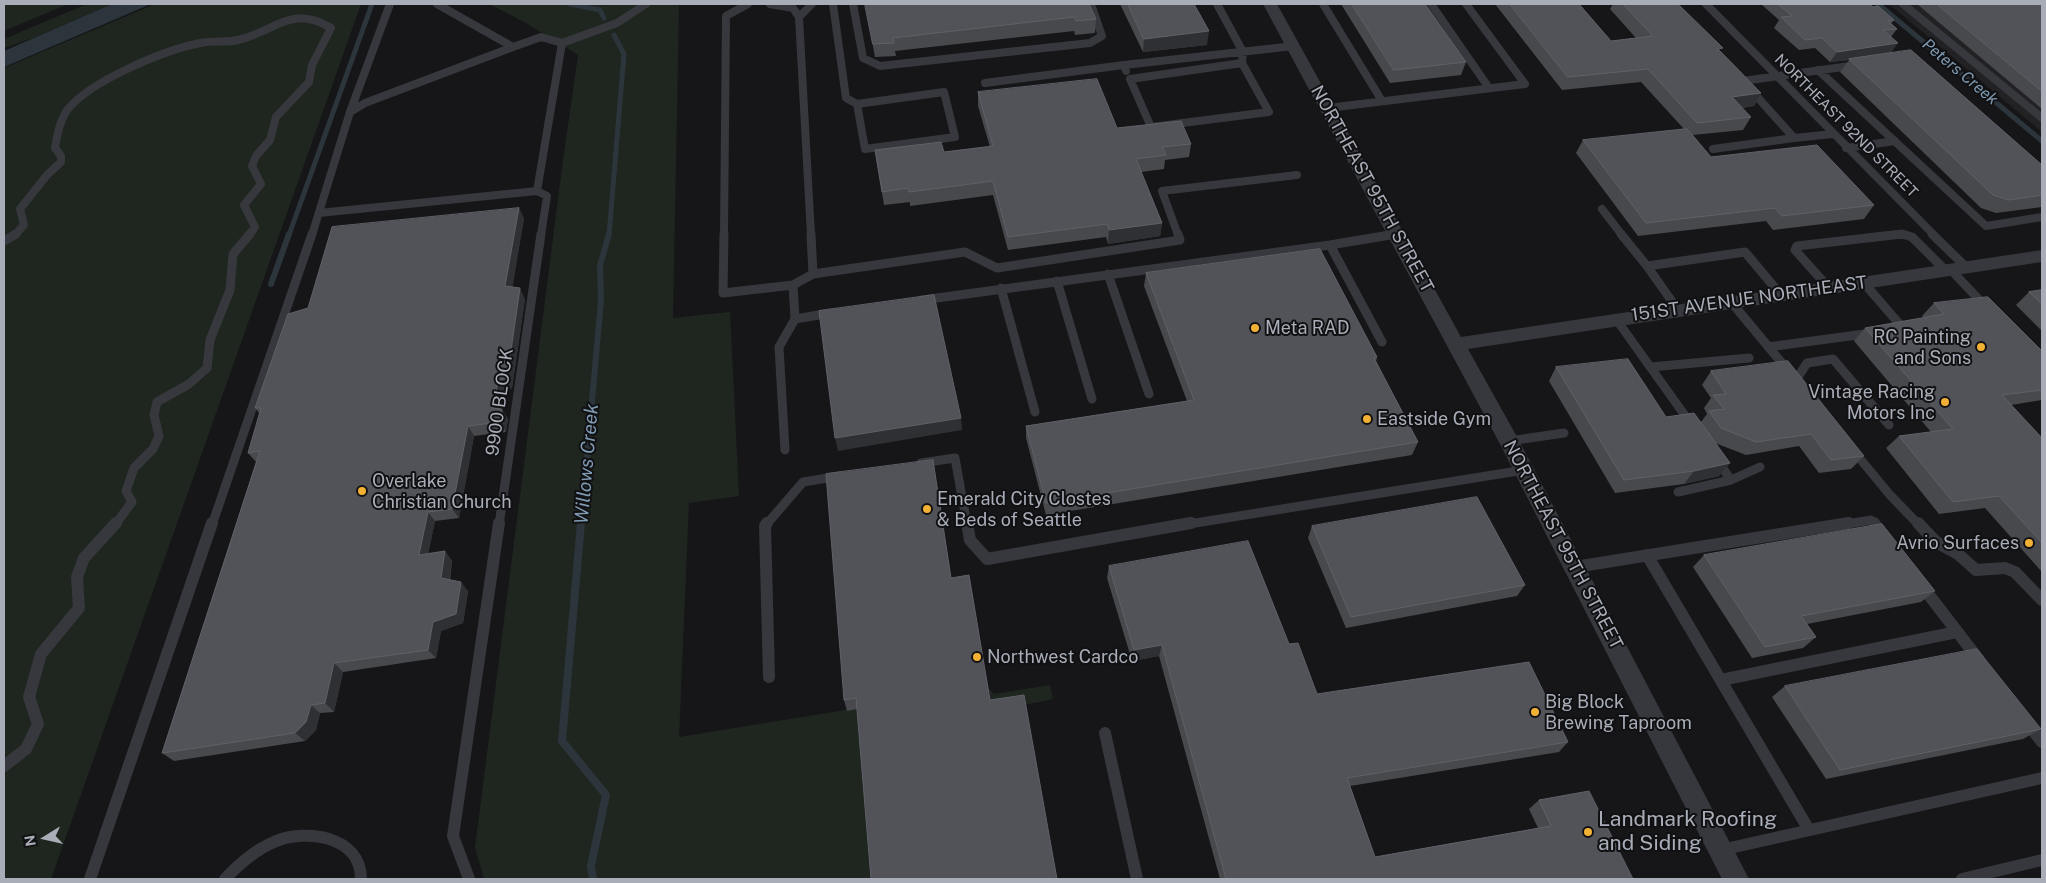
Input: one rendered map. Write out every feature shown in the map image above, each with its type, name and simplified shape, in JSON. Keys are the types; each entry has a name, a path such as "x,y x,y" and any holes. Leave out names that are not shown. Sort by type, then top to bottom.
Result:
{"street":[{"name":"NORTHEAST 95TH STREET","path":"1270,4 1509,441 1736,879"},
{"name":"151ST AVENUE NORTHEAST","path":"1457,344 2042,256"}],"lane":[{"path":"90,879 319,213 350,112 390,4"},
{"path":"437,4 513,47"},
{"path":"350,112 365,103 513,47 541,38 562,43 610,27 632,16 646,4"},
{"path":"748,4 726,16 723,293 793,285 813,274 966,252 997,268 1180,240 1162,191 1297,175"},
{"path":"770,4 793,8 799,17 813,274"},
{"path":"799,17 812,4"},
{"path":"833,4 846,98 857,104 944,92 955,137 865,148 857,104"},
{"path":"853,4 863,58 880,66 1090,43 1102,36 1091,4"},
{"path":"1124,65 1151,126 1268,112 1242,63 1243,52 1217,4"},
{"path":"1323,4 1382,101"},
{"path":"1431,4 1489,88"},
{"path":"1328,108 1525,84 1466,4"},
{"name":"NORTHEAST 92ND STREET","path":"1706,4 1833,134 1954,268"},
{"path":"1903,4 2042,118"},
{"path":"4,241 14,236 24,225 20,209 47,174 61,162 61,156 55,148 57,136 68,109 95,87 112,77 183,48 202,42 237,40 255,34 278,22 300,16 320,19 331,28 312,65 309,82 276,117 270,140 256,156 252,166 260,184 244,206 256,227 233,254 230,290 210,340 207,368 189,384 157,402 154,415 159,436 153,449 134,468 126,491 132,502 118,521 84,558 77,577 79,608 41,654 29,697 38,724 26,749 4,766"},
{"path":"319,213 537,191 562,43"},
{"path":"985,82 1294,46"},
{"path":"1130,79 1242,63"},
{"path":"1794,138 1742,81 1865,64"},
{"path":"1818,70 1986,226 2042,217"},
{"path":"1713,148 1833,134"},
{"path":"1846,148 1895,141"},
{"name":"9900 BLOCK","path":"468,879 453,836 547,196 537,191"},
{"path":"1602,209 1647,266 1678,310"},
{"path":"913,301 1330,245 1396,234"},
{"path":"1829,288 1796,250 1797,246 1902,234 1912,237 1954,268 1996,318"},
{"path":"1330,245 1382,342"},
{"path":"1647,266 1745,252 1781,295"},
{"path":"1108,274 1149,394"},
{"path":"1057,281 1092,399"},
{"path":"1768,347 1902,327 1862,282"},
{"path":"785,450 779,347 795,319 793,285"},
{"path":"1001,288 1035,412"},
{"path":"1732,302 1799,383 1807,363 1834,359 1888,425"},
{"path":"795,319 844,311"},
{"path":"1616,319 1699,435"},
{"path":"1651,368 1748,358"},
{"path":"1509,441 1564,433"},
{"path":"1843,438 1890,495 1936,542 1958,554 1976,570 2005,568 2015,572 2042,600"},
{"path":"1710,450 1731,480"},
{"path":"908,465 955,458 970,540 987,559 1239,515 1524,470"},
{"path":"1678,492 1731,480 1760,467"},
{"path":"769,676 765,526 803,482 851,474"},
{"path":"1575,567 1647,554 1871,520 1888,542"},
{"path":"1647,554 1810,830"},
{"path":"1917,580 1988,671"},
{"path":"1721,680 1958,632"},
{"path":"2018,710 2042,742"},
{"path":"1105,733 1137,879"},
{"path":"1721,850 2042,778"},
{"path":"225,879 237,865 268,846 293,836 328,839 348,848 360,863 361,879"},
{"path":"1962,879 2042,860"}],"shaded area":[{"path":"4,4 68,4 4,31"},
{"path":"87,4 112,4 36,37 4,48 4,39"},
{"path":"112,4 151,4 4,67 4,51"},
{"path":"155,4 361,4 51,879 4,879 4,68"},
{"path":"489,4 679,4 673,318 730,312 739,496 689,503 679,737 987,687 994,694 1050,685 1053,699 1024,705 873,879 484,879 475,847 578,55 526,23"},
{"path":"1889,4 2042,4 2042,132"}],"building":[{"path":"865,4 1089,4 1096,19 1076,21 1074,17 893,38 894,43 873,44"},
{"path":"1128,4 1194,4 1209,31 1144,39"},
{"path":"1352,4 1425,4 1466,62 1394,70"},
{"path":"1510,4 1579,4 1611,41 1653,36 1623,4 1678,4 1723,48 1718,49 1761,93 1732,97 1751,117 1697,123 1648,69 1568,77"},
{"path":"1778,4 1869,4 1873,7 1878,6 1894,20 1888,21 1897,29 1883,30 1898,43 1837,52 1822,38 1805,40 1781,17 1792,16"},
{"path":"1937,4 2042,4 2042,91"},
{"path":"1911,50 2042,165 2042,195 2009,200 1993,195 1849,59"},
{"path":"1097,79 1117,128 1181,121 1191,144 1162,147 1166,155 1136,159 1162,223 1109,230 1107,224 1008,237 993,181 909,192 908,188 882,192 875,150 941,142 944,152 993,146 978,92"},
{"path":"1687,129 1711,157 1817,145 1874,205 1782,216 1775,208 1646,223 1583,140"},
{"name":"Overlake Christian Church","path":"519,208 505,286 520,288 507,378 498,381 493,408 502,409 500,422 468,426 452,509 428,512 419,555 445,551 441,578 461,582 456,614 433,622 428,650 334,663 325,703 311,705 306,722 295,733 162,753 260,451 248,453 261,408 255,408 288,314 308,308 332,227"},
{"path":"1320,249 1377,357 1374,358 1418,442 1046,503 1026,426 1194,400 1146,273"},
{"path":"2042,290 2042,304 2029,292"},
{"path":"934,295 961,418 835,438 819,311"},
{"path":"1988,297 2042,351 2042,390 2002,395 2042,438 2042,543 1999,496 1953,502 1899,436 1953,429 1865,328 1944,314 1934,303"},
{"path":"1628,359 1666,417 1694,413 1730,463 1694,471 1624,480 1556,367"},
{"path":"1788,361 1864,456 1831,460 1811,434 1756,442 1721,428 1709,411 1724,409 1713,395 1726,394 1711,371"},
{"path":"933,460 951,578 969,575 990,700 1024,695 1057,879 871,879 856,698 844,700 826,474"},
{"path":"1477,497 1525,585 1351,617 1312,526"},
{"path":"1882,524 1935,591 1801,616 1816,637 1765,647 1704,555"},
{"path":"1248,541 1289,644 1298,643 1317,694 1529,662 1568,742 1347,778 1375,857 1551,826 1539,800 1589,791 1633,879 1226,879 1162,645 1134,650 1109,566"},
{"path":"1977,649 2041,729 1840,770 1785,686"}],"waterway":[{"path":"289,235 372,4"},
{"name":"Willows Creek","path":"570,4 600,10 604,18"},
{"name":"Peters Creek","path":"1878,4 2042,141"},
{"name":"Willows Creek","path":"609,235 624,54 614,35"},
{"path":"271,284 289,234"},
{"name":"Willows Creek","path":"581,525 601,300 600,265 609,234"},
{"name":"Willows Creek","path":"581,523 562,741 606,795 591,866 593,879"}],"place":[{"name":"Meta RAD","path":"1255,328"},
{"name":"RC Painting and Sons","path":"1981,347"},
{"name":"Vintage Racing Motors Inc","path":"1945,402"},
{"name":"Eastside Gym","path":"1367,419"},
{"name":"Overlake Christian Church","path":"362,491"},
{"name":"Emerald City Clostes & Beds of Seattle","path":"927,509"},
{"name":"Avrio Surfaces","path":"2029,543"},
{"name":"Northwest Cardco","path":"977,657"},
{"name":"Big Block Brewing Taproom","path":"1535,712"},
{"name":"Landmark Roofing and Siding","path":"1588,832"}]}
